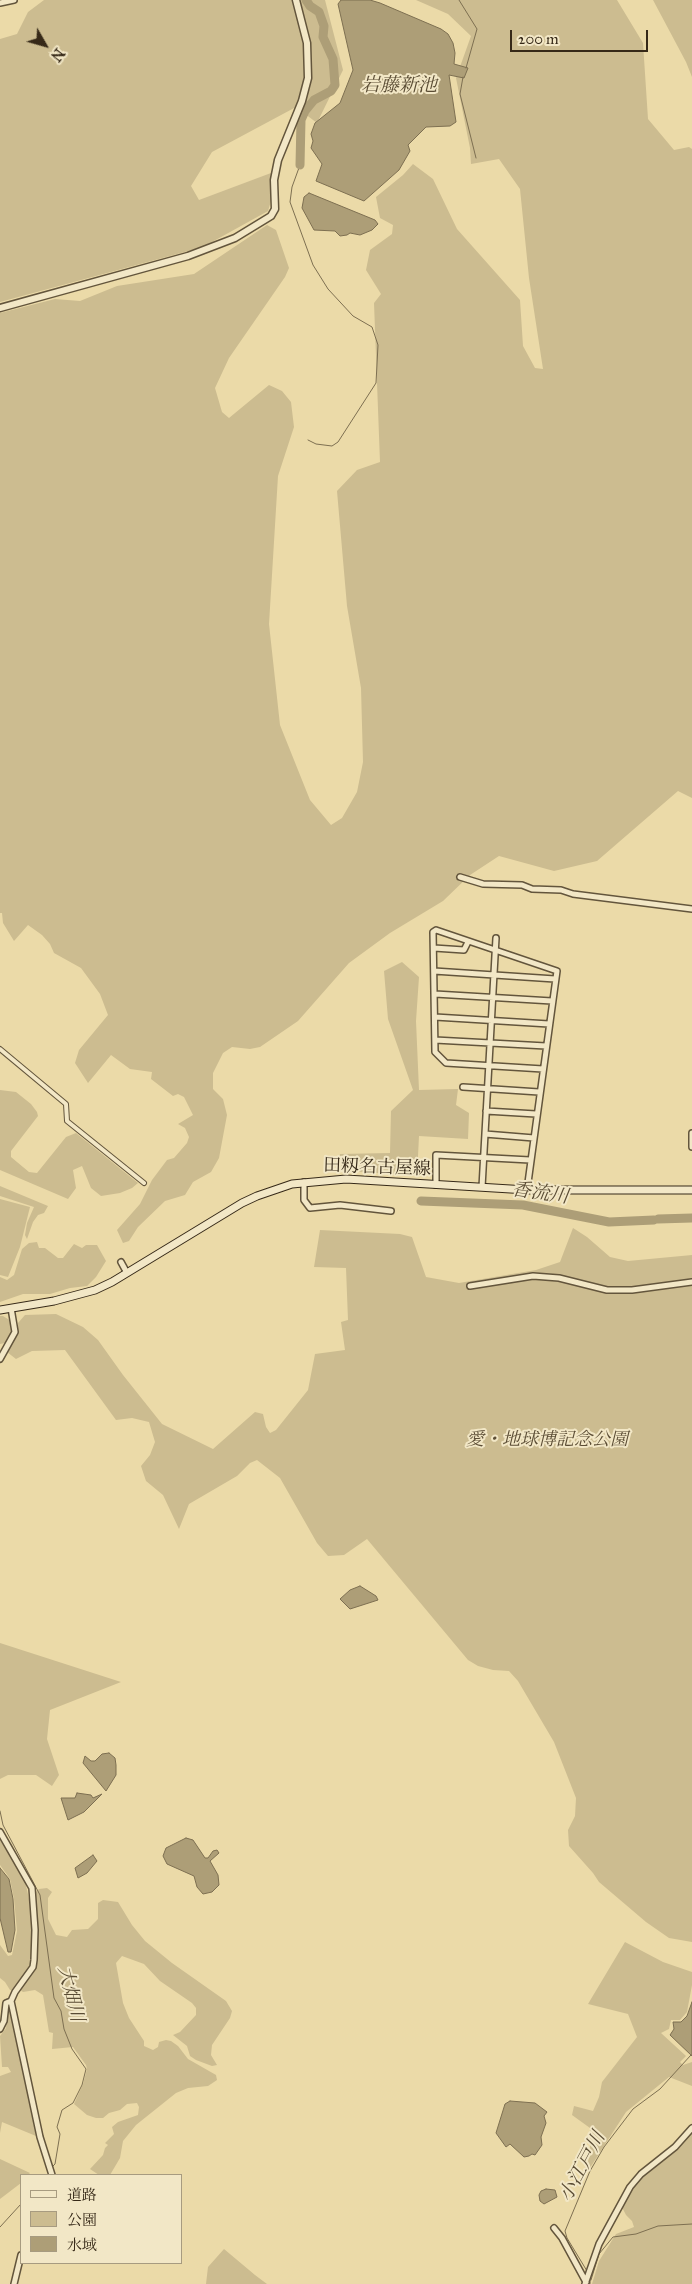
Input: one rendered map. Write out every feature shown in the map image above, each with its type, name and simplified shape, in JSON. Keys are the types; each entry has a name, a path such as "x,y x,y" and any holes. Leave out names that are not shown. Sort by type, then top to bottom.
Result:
{"main road":[{"name":"田籾名古屋線","path":"0,1310 74,1297 95,1290 128,1273 257,1196 304,1182 346,1179 527,1190 692,1190"}],"street":[{"path":"0,3 14,0"},
{"path":"0,308 188,256 235,238 271,216 275,208 274,180 278,160 302,101 308,78 307,44 296,0"},
{"path":"460,878 483,884 561,890 573,894 692,909"},
{"path":"527,1190 557,971 436,930 433,932 435,1052 446,1063 543,1069"},
{"path":"482,1187 496,938"},
{"path":"434,948 464,950 468,942"},
{"path":"434,971 555,979"},
{"path":"435,994 552,1000"},
{"path":"435,1017 549,1024"},
{"path":"435,1040 546,1046"},
{"path":"0,1049 66,1104 67,1121 144,1183"},
{"path":"463,1087 539,1092"},
{"path":"486,1111 536,1114"},
{"path":"692,1133 692,1147"},
{"path":"485,1134 534,1138"},
{"path":"436,1185 436,1155 530,1160"},
{"path":"304,1182 304,1200 310,1208 340,1205 391,1211"},
{"path":"121,1262 128,1273"},
{"path":"470,1286 533,1276 559,1278 607,1290 632,1290 692,1282"},
{"path":"0,1359 2,1351 15,1332 11,1308"},
{"path":"0,1832 32,1888 35,1930 33,1967 14,1992 11,2000 33,2105 51,2171"},
{"path":"0,2029 4,2020 6,2003 11,2000"},
{"path":"586,2282 599,2244 630,2187 651,2165 675,2147 692,2128"},
{"path":"554,2228 562,2238 586,2282"},
{"path":"14,2284 20,2260"}],"green space":[{"path":"44,0 325,0 343,70 317,123 296,107 212,152 191,186 199,200 271,173 271,201 268,211 203,247 0,302 0,39 17,34 28,12"},
{"path":"416,0 617,0 643,43 648,119 674,150 689,147 692,149 692,798 678,791 597,861 554,871 499,856 470,875 443,901 390,933 349,963 298,1021 260,1047 250,1049 232,1047 223,1053 213,1073 213,1089 223,1099 227,1115 219,1158 211,1172 193,1182 185,1195 165,1201 138,1227 129,1241 123,1243 117,1230 140,1204 152,1180 167,1160 174,1158 187,1143 189,1137 185,1128 178,1124 193,1115 184,1097 178,1094 173,1096 151,1079 152,1072 130,1069 111,1055 88,1083 75,1063 79,1050 108,1015 100,994 81,968 54,953 50,944 42,935 28,925 14,941 3,923 2,913 0,913 0,313 55,299 80,301 117,286 194,274 267,225 276,230 289,268 285,277 229,358 215,388 222,412 229,418 269,385 282,391 291,402 294,427 278,476 269,624 280,725 310,800 331,825 342,818 357,792 363,762 361,688 347,606 337,491 357,470 380,462 374,303 381,294 366,270 370,250 392,234 393,225 380,218 376,197 403,175 413,164 433,179 457,229 520,300 523,346 535,368 543,369 529,278 520,189 499,159 471,164 470,148 456,78 471,36 448,14"},
{"path":"653,0 692,0 692,77 686,62"},
{"path":"402,962 419,977 416,1021 419,1090 458,1089 456,1105 469,1113 468,1139 419,1136 417,1176 337,1170 340,1154 390,1153 391,1111 413,1090 388,1019 384,971"},
{"path":"0,1090 16,1092 31,1104 37,1112 38,1116 11,1151 11,1157 29,1172 37,1173 66,1137 76,1133 138,1183 120,1193 101,1196 91,1188 82,1166 73,1170 76,1188 68,1199 0,1170"},
{"path":"0,1186 48,1206 44,1213 38,1215 33,1222 27,1239 25,1235 27,1223 34,1207 0,1196"},
{"path":"0,1199 30,1207 20,1247 8,1277 0,1275"},
{"name":"愛・地球博記念公園","path":"573,1228 587,1237 610,1257 628,1261 692,1255 692,1942 669,1938 646,1922 599,1882 569,1846 568,1830 575,1816 576,1798 554,1742 518,1681 509,1671 493,1670 478,1666 468,1660 367,1539 344,1555 328,1556 317,1543 280,1478 257,1460 250,1463 237,1476 189,1504 179,1529 163,1495 146,1481 141,1466 150,1455 155,1442 149,1422 132,1418 116,1420 65,1350 32,1351 16,1359 7,1352 18,1333 18,1323 25,1315 56,1314 83,1327 98,1340 162,1424 213,1449 255,1412 263,1414 266,1427 270,1433 276,1430 308,1390 315,1354 345,1350 341,1322 348,1320 346,1268 314,1267 320,1230 400,1234 412,1237 426,1277 459,1283 536,1270 560,1262"},
{"path":"37,1242 39,1248 45,1248 58,1258 63,1258 74,1244 82,1248 86,1245 97,1245 106,1261 96,1277 87,1286 70,1288 50,1294 23,1294 0,1302 0,1277 7,1280 14,1275 22,1249 29,1243"},
{"path":"0,1316 11,1321 12,1330 5,1343 0,1344"},
{"path":"0,1643 121,1682 50,1710 47,1739 59,1775 52,1786 36,1775 8,1775 0,1779"},
{"path":"0,1835 25,1881 31,1908 33,1930 30,1967 14,1990 10,1990 0,1978 0,1945 8,1956 12,1955 17,1931 10,1879 0,1865"},
{"path":"47,1888 52,1892 48,1898 48,1919 56,1935 67,1937 72,1930 88,1929 98,1919 98,1903 103,1900 118,1902 132,1925 145,1941 172,1963 226,2001 232,2011 230,2018 212,2045 211,2055 217,2065 212,2066 196,2060 190,2056 187,2046 173,2035 180,2032 196,2015 196,2008 192,2003 160,1981 144,1964 122,1956 116,1963 123,2003 129,2018 144,2041 144,2046 153,2050 158,2047 159,2042 171,2041 178,2046 188,2059 216,2075 217,2080 208,2086 188,2088 176,2093 136,2125 123,2141 120,2158 111,2174 98,2174 90,2169 103,2155 108,2145 105,2143 114,2134 112,2127 118,2122 138,2115 139,2107 137,2103 127,2104 120,2110 109,2113 103,2118 96,2118 87,2115 74,2104 83,2084 87,2069 86,2065 73,2047 52,2049 53,2033 49,2032 43,1995 35,1990 23,1992 20,1990 36,1967 34,1894 39,1889"},
{"path":"625,1942 663,1962 692,1972 692,1985 687,2012 680,2020 671,2020 669,2029 661,2033 686,2056 680,2062 683,2065 692,2062 692,2086 669,2077 626,2112 586,2174 590,2150 590,2128 572,2115 574,2106 593,2111 599,2097 602,2082 637,2037 628,2014 588,2004"},
{"path":"11,2009 36,2136 2,2122 0,2133 0,2076 11,2072 8,2067 2,2067 0,2036 6,2028 8,2011"},
{"path":"692,2130 692,2284 592,2284 599,2261 616,2234 634,2227 621,2205 635,2183"},
{"path":"0,2159 30,2173 20,2174 20,2184 0,2199"},
{"path":"224,2249 267,2284 206,2284 208,2267"}],"water":[{"name":"岩藤新池","path":"341,0 370,0 441,29 448,34 453,43 455,53 454,64 468,68 464,78 449,75 456,122 450,126 426,127 408,145 410,151 399,170 364,201 316,181 322,164 311,148 313,141 311,134 315,123 340,103 353,70 338,4"},
{"path":"309,193 375,220 378,224 372,230 360,235 350,233 340,236 335,231 314,230 302,208 304,197"},
{"path":"360,1586 376,1596 378,1600 350,1609 340,1599 350,1590"},
{"path":"109,1753 115,1758 116,1775 106,1791 83,1763 85,1756 91,1761 95,1761 102,1754"},
{"path":"77,1793 91,1795 93,1798 102,1794 84,1812 68,1820 61,1798 75,1798"},
{"path":"186,1838 193,1840 205,1858 208,1858 213,1851 217,1850 219,1853 210,1861 218,1875 219,1885 212,1892 203,1894 197,1887 194,1876 167,1864 163,1856 166,1848"},
{"path":"93,1855 97,1861 87,1873 78,1878 75,1868"},
{"path":"0,1868 9,1879 13,1899 15,1930 11,1952 8,1952 0,1918"},
{"path":"692,2002 692,2056 670,2035 674,2029 673,2022 681,2022 687,2016"},
{"path":"510,2101 535,2103 547,2112 544,2116 546,2123 541,2137 542,2145 535,2155 532,2154 524,2157 510,2144 506,2147 496,2133 505,2104"},
{"path":"546,2189 555,2190 557,2197 544,2204 540,2201 539,2195 541,2191"}],"waterway":[{"path":"300,165 301,120 305,111 314,100 331,91 335,85 333,59 323,37 324,26 319,12 310,6 306,0"},
{"path":"459,0 477,29 466,68"},
{"path":"463,77 460,94 476,158"},
{"path":"300,165 292,187 290,202 313,265 328,289 353,316 372,327 378,345 376,383 338,442 332,446 316,444 308,440"},
{"name":"香流川","path":"421,1201 523,1205 609,1222 654,1220"},
{"name":"香流川","path":"658,1219 692,1218"},
{"name":"大畑川","path":"0,1811 3,1825 40,1895 54,1998 61,2011 64,2029 72,2049 86,2069 82,2085 73,2103 62,2110 57,2127 60,2134 55,2164 52,2167"},
{"name":"小江戸川","path":"587,2271 567,2238 565,2231 590,2171 604,2147 633,2109 660,2089 691,2055"},
{"name":"大畑川","path":"0,2227 20,2205"},
{"path":"591,2280 599,2254 613,2237 636,2234 658,2226 692,2224"},
{"name":"小江戸川","path":"590,2277 590,2284"}]}
